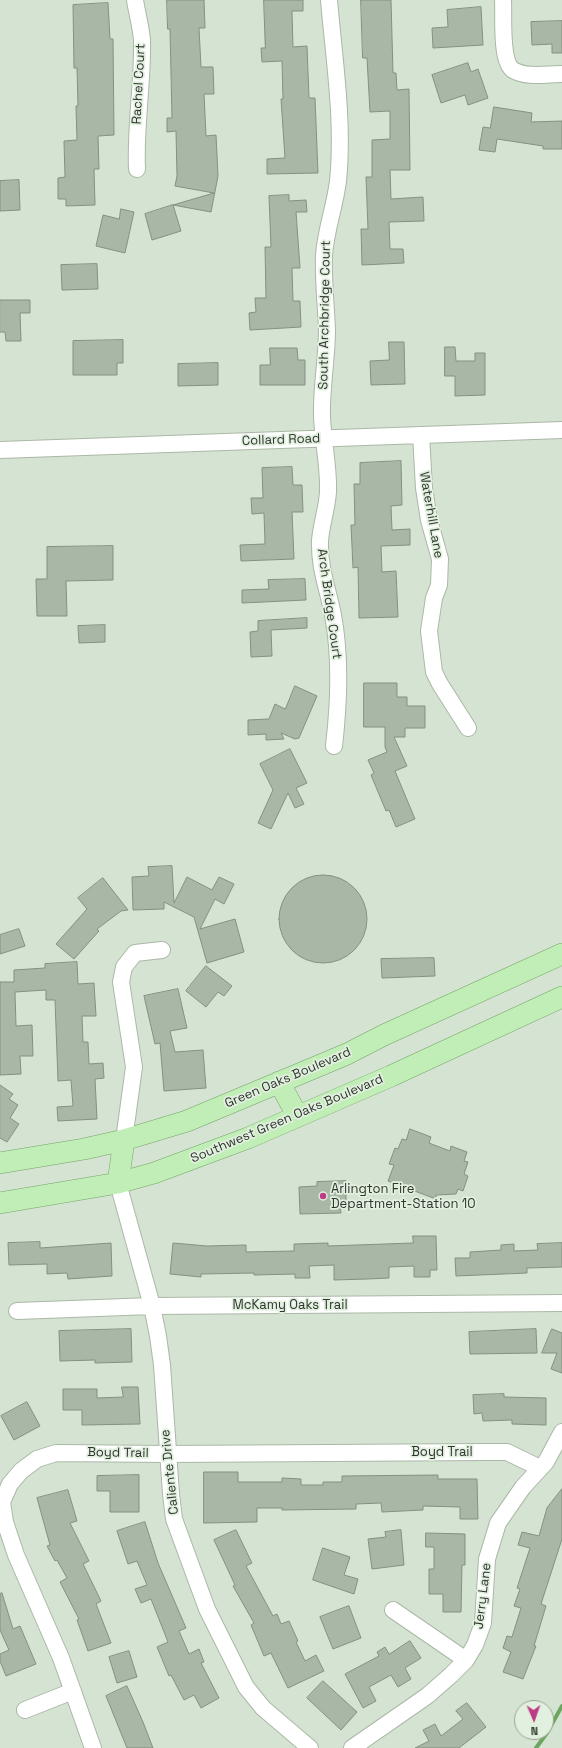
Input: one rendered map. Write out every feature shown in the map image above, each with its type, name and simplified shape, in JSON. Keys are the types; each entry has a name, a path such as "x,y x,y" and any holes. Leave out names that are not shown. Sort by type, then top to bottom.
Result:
{"main road":[{"name":"Green Oaks Boulevard","path":"0,1163 84,1149 124,1140 188,1120 347,1054 384,1035 562,954"},
{"name":"Southwest Green Oaks Boulevard","path":"0,1204 118,1183 154,1173 248,1138 298,1115 391,1076 562,997"},
{"path":"279,1082 298,1115"},
{"path":"118,1183 124,1140"}],"street":[{"name":"Rachel Court","path":"135,0 142,45 142,68 136,147 137,169"},
{"name":"South Archbridge Court","path":"324,439 322,416 327,331 324,293 324,254 326,232 338,182 340,140 329,0"},
{"path":"503,0 504,48 508,63 512,70 526,74 562,74"},
{"name":"Collard Road","path":"0,450 562,430"},
{"name":"Waterhill Lane","path":"421,435 424,488 428,512 440,559 439,585 434,598 429,631 434,672 468,728"},
{"name":"Arch Bridge Court","path":"324,439 328,492 320,538 320,557 324,582 333,614 336,638 339,680 334,746"},
{"path":"124,1140 134,1068 121,982 124,967 135,953 162,950"},
{"name":"Caliente Drive","path":"118,1183 152,1306 162,1365 174,1519 207,1609 246,1687 263,1708 310,1748"},
{"name":"McKamy Oaks Trail","path":"17,1311 152,1306 562,1303"},
{"name":"Jerry Lane","path":"352,1748 426,1696 466,1660 475,1645 483,1622 487,1559 498,1522 520,1492 546,1462 562,1432"},
{"name":"Boyd Trail","path":"93,1748 61,1658 16,1555 5,1522 2,1502 10,1484 20,1471 37,1458 56,1453 168,1454 507,1452 540,1468"},
{"path":"393,1610 466,1660"},
{"path":"25,1710 72,1691"}],"building":[{"path":"167,0 204,0 205,28 199,28 201,67 213,67 214,94 204,94 206,136 216,135 218,176 211,212 173,205 214,193 175,186 177,176 176,131 167,132 167,118 172,118 170,29 168,29"},
{"path":"264,0 303,0 303,11 292,11 293,47 307,46 309,98 315,98 318,173 267,174 267,159 285,158 281,99 283,99 282,61 262,62 261,48 265,48"},
{"path":"361,0 391,0 393,73 396,73 397,90 409,89 410,170 390,170 391,199 423,197 424,221 389,222 390,249 403,249 404,263 362,265 361,229 368,229 366,177 372,177 372,140 390,139 390,111 370,112 367,58 363,58"},
{"path":"108,3 110,39 113,39 114,135 98,136 99,169 94,169 95,205 66,206 66,199 58,199 58,178 65,177 64,141 77,140 77,68 74,68 73,5"},
{"path":"481,7 483,45 433,48 432,28 448,27 447,10"},
{"path":"562,21 562,53 552,53 552,44 532,45 531,22"},
{"path":"468,63 471,72 478,69 488,98 468,105 465,95 441,103 432,75"},
{"path":"494,107 532,113 531,122 562,121 562,149 543,149 543,146 497,139 495,152 479,150 483,127 490,128"},
{"path":"19,180 20,210 0,211 0,181"},
{"path":"289,195 289,201 306,200 307,212 296,212 300,268 292,268 293,301 300,301 301,327 250,330 249,313 256,312 255,298 266,298 265,247 271,247 269,196"},
{"path":"173,205 181,231 152,240 145,214"},
{"path":"121,209 134,212 125,253 96,246 103,215 119,219"},
{"path":"97,264 98,289 62,290 61,265"},
{"path":"0,300 30,300 30,313 20,313 21,341 6,341 5,332 0,332"},
{"path":"123,340 123,363 117,363 117,375 73,375 73,341"},
{"path":"389,342 404,342 405,384 371,385 370,361 389,360"},
{"path":"445,347 455,347 456,361 475,361 475,353 485,353 485,395 455,396 455,376 445,376"},
{"path":"270,348 297,348 298,360 305,360 305,385 260,385 260,365 270,365"},
{"path":"218,363 218,385 178,386 178,364"},
{"path":"401,461 402,505 391,506 392,530 410,529 410,545 381,546 382,572 396,571 398,617 359,618 358,567 353,568 351,525 355,525 354,484 360,484 360,463"},
{"path":"292,467 293,485 302,485 303,512 292,512 294,559 241,561 240,545 265,544 264,513 252,514 251,498 263,498 262,468"},
{"path":"113,546 113,580 66,581 67,616 37,616 36,579 47,579 47,547"},
{"path":"305,579 306,600 242,603 242,590 269,589 268,580"},
{"path":"307,618 307,628 271,630 272,656 251,657 250,632 258,631 258,621"},
{"path":"105,625 105,642 79,643 78,626"},
{"path":"364,683 397,683 397,697 407,697 407,706 425,706 425,728 405,728 405,737 394,737 407,766 395,771 415,819 396,827 389,810 386,811 371,775 374,773 368,760 387,752 385,747 385,727 364,727"},
{"path":"295,686 317,696 299,738 295,739 281,733 284,739 266,740 266,734 248,735 248,720 269,719 275,704 285,709"},
{"path":"290,749 307,783 296,788 304,804 295,808 288,793 271,829 258,823 273,790 260,764"},
{"path":"172,866 174,903 187,877 212,890 219,877 234,884 224,904 215,899 200,929 235,919 244,952 207,963 194,917 164,902 164,909 133,910 132,877 149,876 148,867"},
{"path":"323,875 340,878 348,882 360,894 364,902 367,919 364,936 360,944 348,956 340,960 323,963 306,960 298,956 286,944 282,936 279,919 282,902 286,894 298,882 306,878"},
{"path":"103,878 128,910 121,911 97,929 99,931 74,959 56,944 87,909 78,898"},
{"path":"19,929 25,946 0,954 0,935"},
{"path":"434,958 435,976 382,978 381,959"},
{"path":"77,962 78,984 94,983 96,1016 82,1016 83,1042 88,1042 89,1064 103,1063 104,1078 95,1079 97,1119 58,1121 57,1107 73,1106 71,1080 58,1081 55,1000 46,1000 46,990 15,992 16,1026 32,1025 33,1056 20,1056 21,1074 0,1075 0,982 14,982 14,970 45,968 45,964"},
{"path":"206,966 232,986 224,996 218,992 206,1007 186,991"},
{"path":"178,989 187,1028 170,1031 175,1052 203,1050 206,1088 164,1091 160,1043 155,1044 144,996"},
{"path":"0,1085 13,1094 9,1099 18,1105 10,1118 19,1124 7,1142 0,1138"},
{"path":"410,1129 431,1137 429,1143 450,1151 451,1146 467,1152 464,1161 468,1162 464,1174 468,1176 463,1191 458,1189 456,1194 436,1195 436,1199 388,1181 394,1165 389,1164 395,1148 398,1149 402,1139 406,1140"},
{"name":"Arlington Fire Department-Station 10","path":"346,1181 346,1205 340,1206 341,1213 300,1214 299,1187 317,1186 317,1182"},
{"path":"413,1236 436,1236 437,1270 430,1270 430,1277 414,1277 414,1266 389,1267 389,1278 334,1280 334,1265 309,1266 310,1278 295,1278 295,1274 201,1274 201,1277 170,1274 173,1243 207,1246 246,1245 246,1252 294,1251 294,1244 328,1243 328,1246 413,1243"},
{"path":"40,1242 40,1248 111,1243 112,1276 68,1279 67,1273 47,1274 47,1264 9,1265 8,1243"},
{"path":"562,1243 562,1267 527,1268 527,1273 456,1276 455,1258 470,1258 470,1252 501,1250 501,1245 514,1244 514,1251 538,1250 537,1244"},
{"path":"131,1329 132,1362 95,1363 95,1360 60,1361 59,1331"},
{"path":"536,1329 537,1353 470,1354 469,1332"},
{"path":"552,1329 562,1333 562,1373 551,1369 557,1353 542,1353"},
{"path":"122,1387 138,1387 140,1424 82,1425 82,1410 63,1410 63,1389 97,1389 97,1398 123,1397"},
{"path":"504,1394 504,1397 546,1398 546,1425 512,1424 512,1420 483,1421 482,1413 474,1414 473,1395"},
{"path":"27,1402 40,1426 14,1440 1,1416"},
{"path":"204,1472 238,1472 238,1482 282,1482 282,1478 301,1479 301,1485 323,1485 323,1482 342,1482 342,1476 438,1475 438,1479 477,1479 478,1519 460,1519 460,1507 423,1506 423,1510 382,1512 381,1503 356,1504 356,1509 282,1510 282,1508 257,1508 257,1522 204,1523"},
{"path":"139,1475 139,1512 110,1512 110,1491 97,1491 97,1476"},
{"path":"562,1489 562,1539 541,1604 546,1606 534,1646 536,1646 523,1679 503,1672 511,1652 503,1648 507,1636 512,1637 521,1608 514,1606 520,1589 517,1588 530,1548 518,1545 522,1532 539,1536 547,1508"},
{"path":"68,1490 77,1521 70,1523 89,1561 83,1564 101,1601 96,1604 111,1643 88,1651 77,1620 79,1619 60,1582 67,1578 47,1546 50,1545 37,1498"},
{"path":"145,1522 158,1563 186,1628 179,1631 189,1654 199,1649 204,1662 201,1663 219,1698 201,1708 194,1695 184,1700 171,1675 169,1676 157,1647 168,1642 151,1599 141,1603 135,1589 147,1585 137,1561 128,1564 117,1531"},
{"path":"236,1530 252,1563 246,1566 273,1616 277,1614 281,1624 289,1621 298,1641 296,1642 305,1661 316,1655 324,1671 288,1688 271,1653 264,1656 251,1625 254,1623 233,1586 235,1585 214,1540"},
{"path":"401,1530 404,1565 372,1569 368,1539 386,1537 385,1532"},
{"path":"426,1533 465,1534 465,1565 462,1565 461,1612 443,1612 443,1594 429,1594 429,1569 434,1569 434,1547 426,1547"},
{"path":"323,1548 350,1557 344,1575 358,1579 354,1594 313,1580"},
{"path":"2,1593 13,1629 20,1626 36,1664 6,1676 0,1661 0,1654 9,1650 0,1630 0,1594"},
{"path":"349,1606 361,1638 333,1649 320,1617"},
{"path":"410,1641 421,1658 405,1668 411,1679 398,1687 391,1675 369,1687 376,1701 363,1708 345,1674 379,1656 377,1652 385,1647 389,1654"},
{"path":"129,1651 137,1677 117,1683 109,1657"},
{"path":"323,1681 357,1712 341,1730 307,1698"},
{"path":"127,1686 153,1748 127,1748 106,1696"},
{"path":"467,1703 486,1727 459,1748 415,1748 429,1741 423,1730 435,1724 441,1736 463,1719 456,1711"}],"waterway":[{"path":"536,1748 547,1733 562,1706"}],"place":[{"name":"Arlington Fire Department-Station 10","path":"323,1196"}]}
